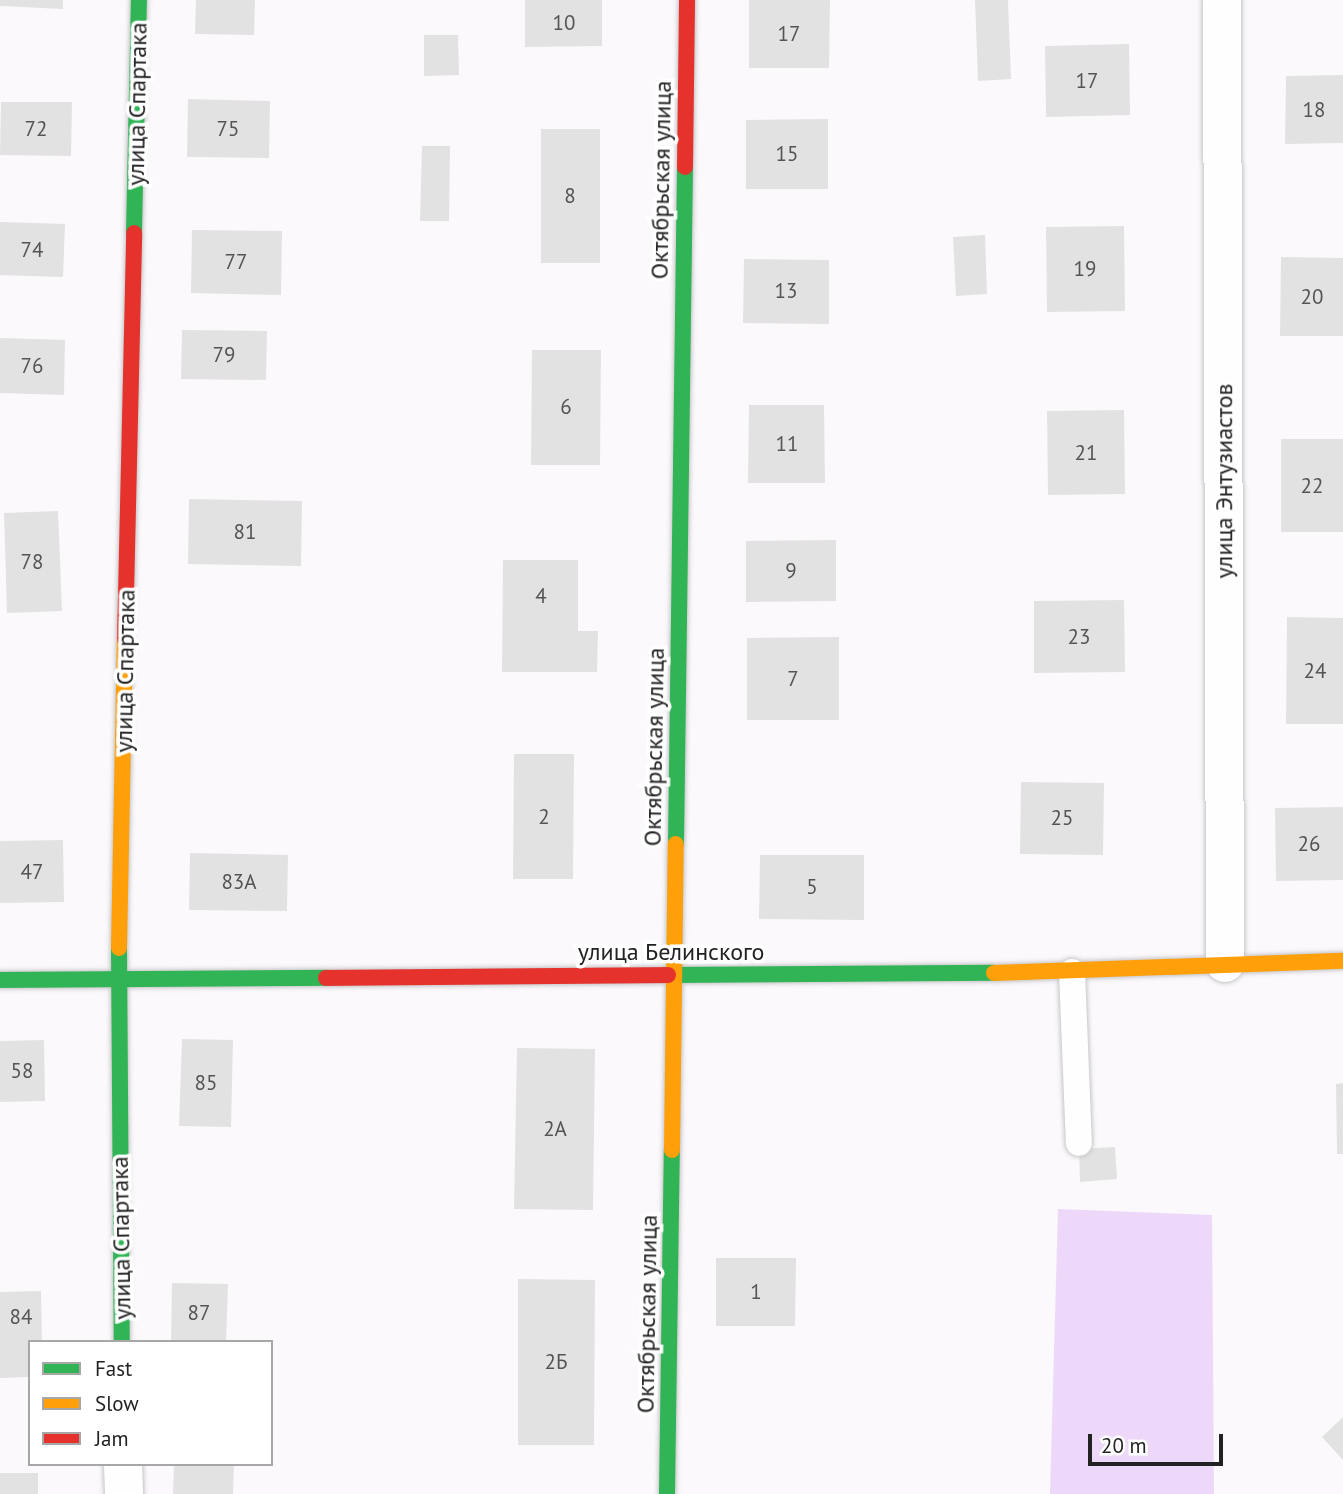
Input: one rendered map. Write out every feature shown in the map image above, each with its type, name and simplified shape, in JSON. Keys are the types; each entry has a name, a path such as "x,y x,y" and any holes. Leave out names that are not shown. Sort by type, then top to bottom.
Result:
{"street":[{"name":"улица Спартака","path":"122,1340 118,979 139,0"},
{"name":"Октябрьская улица","path":"667,1494 687,0"},
{"name":"улица Энтузиастов","path":"1222,0 1225,963"},
{"name":"улица Белинского","path":"0,980 1072,972 1225,963 1343,961"},
{"path":"123,1466 124,1494"}],"lane":[{"path":"1072,972 1079,1143"}],"shaded area":[{"path":"1058,1209 1212,1215 1214,1494 1050,1494"}],"building":[{"path":"0,0 63,0 63,9 0,6"},
{"path":"196,0 255,0 254,35 195,34"},
{"path":"525,0 602,0 602,46 525,47"},
{"path":"749,0 830,0 829,68 749,68"},
{"path":"975,0 1008,0 1011,79 978,81"},
{"path":"424,35 458,35 459,75 424,76"},
{"path":"1129,44 1130,115 1046,117 1045,46"},
{"path":"1343,75 1343,143 1285,144 1286,76"},
{"path":"188,99 270,101 269,158 187,157"},
{"path":"1,102 72,102 71,156 0,155"},
{"path":"828,119 828,189 746,189 746,120"},
{"path":"541,129 600,129 600,263 541,263"},
{"path":"422,146 450,146 449,221 420,221"},
{"path":"0,222 65,224 63,277 0,275"},
{"path":"1124,226 1125,311 1047,312 1046,227"},
{"path":"192,230 282,231 281,295 191,293"},
{"path":"985,235 987,294 956,296 953,237"},
{"path":"1281,257 1343,258 1343,336 1280,336"},
{"path":"744,259 829,260 829,324 743,323"},
{"path":"182,330 267,331 266,380 181,379"},
{"path":"0,338 65,340 64,395 0,393"},
{"path":"532,350 601,350 600,465 531,465"},
{"path":"749,405 824,405 825,483 748,483"},
{"path":"1124,410 1125,494 1048,495 1047,411"},
{"path":"1281,439 1343,439 1343,532 1281,532"},
{"path":"189,499 302,501 301,566 188,564"},
{"path":"58,511 62,611 7,613 4,513"},
{"path":"836,540 836,601 746,602 746,541"},
{"path":"503,560 578,560 578,631 598,631 597,672 502,672"},
{"path":"1124,600 1125,672 1034,673 1034,601"},
{"path":"1287,617 1343,618 1343,724 1286,724"},
{"path":"839,637 839,720 747,720 747,638"},
{"path":"514,754 574,754 573,879 513,879"},
{"path":"1021,782 1104,783 1103,855 1020,854"},
{"path":"1343,807 1343,880 1276,881 1275,808"},
{"path":"63,840 64,902 0,903 0,841"},
{"path":"190,853 288,855 287,911 189,910"},
{"path":"760,855 864,855 864,920 759,919"},
{"path":"182,1039 233,1040 231,1127 179,1126"},
{"path":"44,1040 45,1101 0,1102 0,1041"},
{"path":"517,1048 595,1049 593,1210 514,1209"},
{"path":"1343,1083 1343,1154 1337,1154 1336,1084"},
{"path":"1115,1147 1117,1179 1080,1182 1079,1149"},
{"path":"716,1258 796,1258 795,1326 716,1326"},
{"path":"518,1279 595,1280 594,1445 518,1445"},
{"path":"172,1283 228,1284 226,1340 171,1340"},
{"path":"41,1291 42,1340 28,1340 28,1377 0,1378 0,1292"},
{"path":"1343,1417 1343,1460 1322,1437"},
{"path":"174,1466 234,1466 233,1494 173,1494"},
{"path":"0,1473 38,1473 38,1494 0,1494"}],"traffic: fast":[{"path":"134,233 139,0"},
{"path":"676,844 685,167"},
{"path":"119,948 122,1340"},
{"path":"668,975 994,973"},
{"path":"0,980 326,978"},
{"path":"667,1494 672,1150"}],"traffic: slow":[{"path":"119,948 125,639"},
{"path":"672,1150 676,844"},
{"path":"994,973 1343,961"}],"traffic: jam":[{"path":"685,167 687,0"},
{"path":"125,639 134,233"},
{"path":"326,978 668,975"}]}
